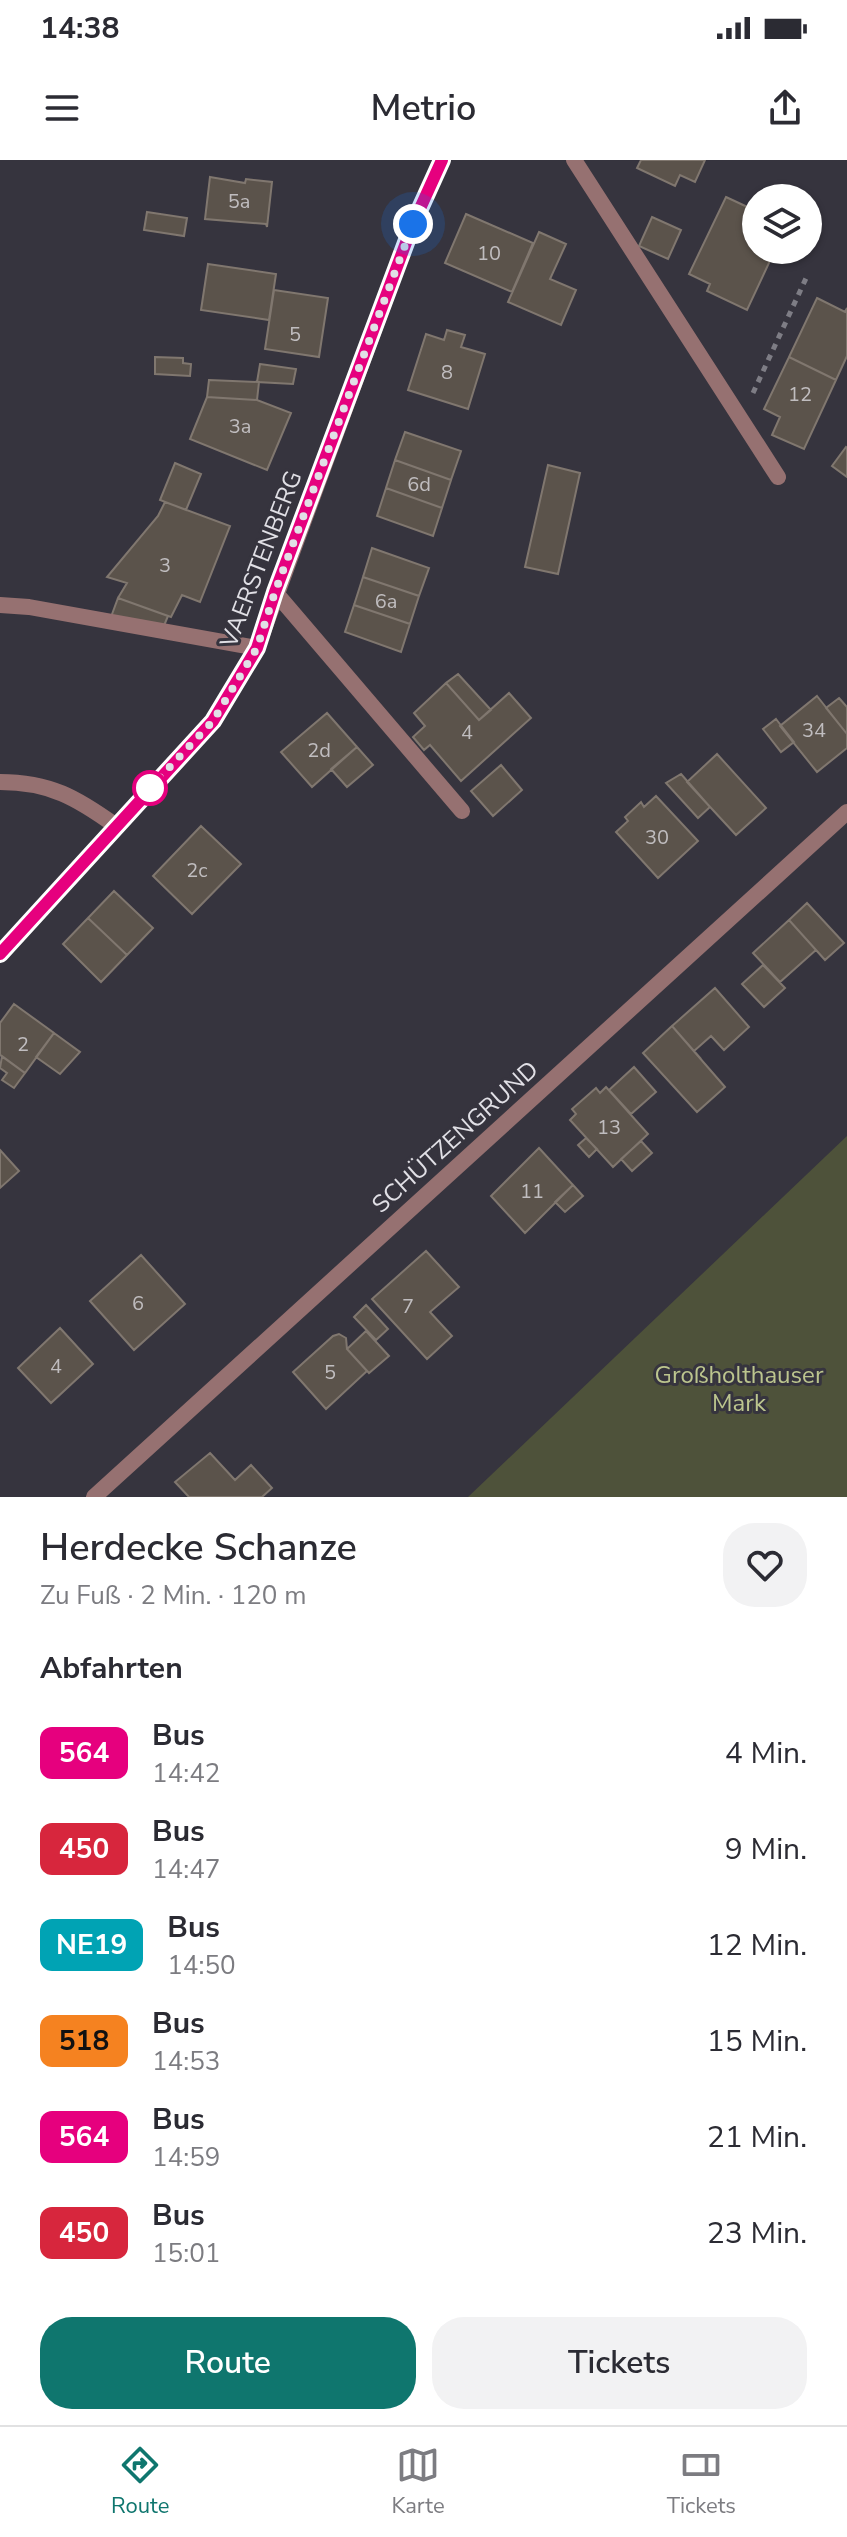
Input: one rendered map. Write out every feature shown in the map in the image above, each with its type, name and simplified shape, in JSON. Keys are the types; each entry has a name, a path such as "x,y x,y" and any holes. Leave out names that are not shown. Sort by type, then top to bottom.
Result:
{"street":[{"name":"VAERSTENBERG","path":"0,954 213,721 257,648 275,592 413,224 442,160"},
{"path":"574,160 778,477"},
{"path":"275,592 462,811"},
{"path":"0,605 29,607 257,648"},
{"path":"0,782 47,788 79,799 116,826"},
{"name":"SCHÜTZENGRUND","path":"94,1497 847,812"}],"path":[{"path":"741,420 808,274"}],"green space":[{"name":"Großholthauser Mark","path":"847,1136 847,1497 468,1497"}],"building":[{"path":"641,160 705,160 695,182 680,175 675,186 637,168"},
{"path":"210,177 245,183 246,179 272,182 267,227 266,224 205,219"},
{"path":"726,197 742,204 742,264 768,264 747,310 707,291 710,284 689,274"},
{"path":"147,212 187,218 184,236 144,230"},
{"path":"466,214 533,243 512,292 445,263"},
{"path":"652,217 681,230 668,259 639,246"},
{"path":"539,232 566,244 550,279 576,290 561,325 508,302"},
{"path":"208,264 276,274 269,320 201,310"},
{"path":"274,290 328,298 319,357 265,349"},
{"path":"817,298 845,312 847,308 847,356 836,380 789,357"},
{"path":"447,330 465,335 461,347 485,354 468,409 408,390 426,334 444,340"},
{"path":"155,357 183,358 183,363 191,364 190,376 155,374"},
{"path":"789,357 836,380 804,449 772,435 780,417 764,409"},
{"path":"260,364 296,369 293,384 257,382"},
{"path":"209,380 259,382 257,400 207,397"},
{"path":"207,397 257,400 291,413 267,470 190,439"},
{"path":"405,432 461,451 451,480 395,460"},
{"path":"847,448 847,477 832,466"},
{"path":"395,460 451,480 442,508 386,488"},
{"path":"175,463 201,474 186,510 160,500"},
{"path":"548,465 580,473 558,574 525,567"},
{"path":"386,488 442,508 433,536 377,516"},
{"path":"165,502 230,526 200,602 182,595 171,617 118,598 127,583 107,577 158,516"},
{"path":"372,548 429,568 419,596 363,577"},
{"path":"363,577 419,596 410,624 354,605"},
{"path":"118,598 168,616 163,628 111,617"},
{"path":"354,605 410,624 401,652 345,632"},
{"path":"458,674 491,710 479,720 446,683"},
{"path":"446,683 479,720 509,693 531,718 461,781 430,745 424,750 413,737 425,726 414,713"},
{"path":"817,696 847,734 847,748 817,772 780,726"},
{"path":"839,698 847,707 847,734 826,708"},
{"path":"327,713 357,747 312,787 281,752"},
{"path":"776,719 794,742 781,752 763,729"},
{"path":"357,747 373,765 347,787 331,769"},
{"path":"717,754 766,808 736,835 687,782"},
{"path":"501,765 522,790 493,816 471,791"},
{"path":"681,774 710,807 698,818 666,783"},
{"path":"656,796 698,841 658,878 616,832 628,821 625,817 641,802 644,807"},
{"path":"201,826 241,864 192,914 153,876"},
{"path":"114,891 153,928 127,955 88,918"},
{"path":"807,903 844,943 825,960 789,920"},
{"path":"88,918 127,955 101,982 63,944"},
{"path":"789,920 816,950 780,982 753,953"},
{"path":"763,965 785,988 764,1007 742,984"},
{"path":"715,988 749,1027 724,1050 711,1036 694,1051 701,1059 672,1026"},
{"path":"14,1004 54,1033 25,1073 0,1055 0,1023"},
{"path":"672,1026 725,1087 697,1112 643,1053"},
{"path":"54,1033 80,1052 60,1074 36,1057"},
{"path":"2,1056 25,1073 14,1088 2,1080 7,1073 0,1068"},
{"path":"634,1067 656,1092 631,1114 609,1090"},
{"path":"606,1087 648,1134 613,1167 570,1120 576,1114 572,1109 596,1088 600,1093"},
{"path":"586,1138 597,1149 589,1157 578,1145"},
{"path":"641,1141 652,1153 632,1171 621,1159"},
{"path":"539,1148 573,1185 525,1233 491,1196"},
{"path":"0,1150 19,1171 0,1188"},
{"path":"573,1185 583,1196 565,1212 555,1202"},
{"path":"426,1251 459,1287 430,1312 452,1336 427,1359 372,1299"},
{"path":"141,1255 185,1304 134,1350 90,1301"},
{"path":"366,1305 388,1329 376,1340 354,1317"},
{"path":"60,1328 93,1364 51,1403 18,1368"},
{"path":"366,1331 389,1356 369,1373 347,1349"},
{"path":"339,1334 346,1338 347,1349 367,1371 326,1409 293,1372"},
{"path":"210,1453 235,1480 251,1465 272,1488 262,1497 189,1497 175,1482"}],"bus line":[{"name":"564","path":"0,954 213,721 257,648 275,592 413,224 442,160"}],"route":[{"path":"150,788 213,721 257,648 275,592 413,224"}]}
